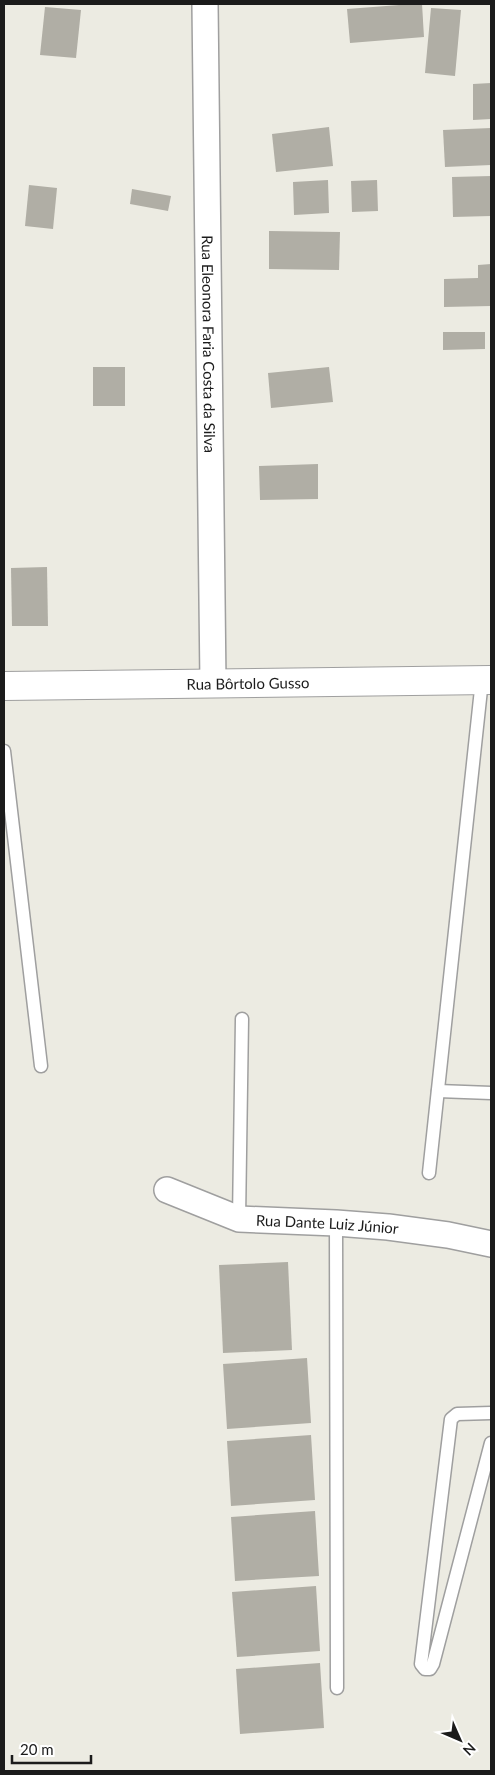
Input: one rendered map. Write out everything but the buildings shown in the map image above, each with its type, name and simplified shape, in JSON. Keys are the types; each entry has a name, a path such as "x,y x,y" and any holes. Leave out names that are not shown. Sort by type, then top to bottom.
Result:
{"street":[{"name":"Rua Eleonora Faria Costa da Silva","path":"206,4 214,683"},
{"name":"Rua Bôrtolo Gusso","path":"4,686 486,680"},
{"name":"Rua Dante Luiz Júnior","path":"167,1190 239,1219 388,1227 448,1235 491,1244"}],"lane":[{"path":"429,1173 486,680"},
{"path":"4,751 41,1066"},
{"path":"239,1219 242,1019"},
{"path":"438,1091 491,1093"},
{"path":"336,1223 338,1688"},
{"path":"491,1413 456,1414 451,1419 421,1664 425,1669 430,1669 433,1664 491,1443"}]}
